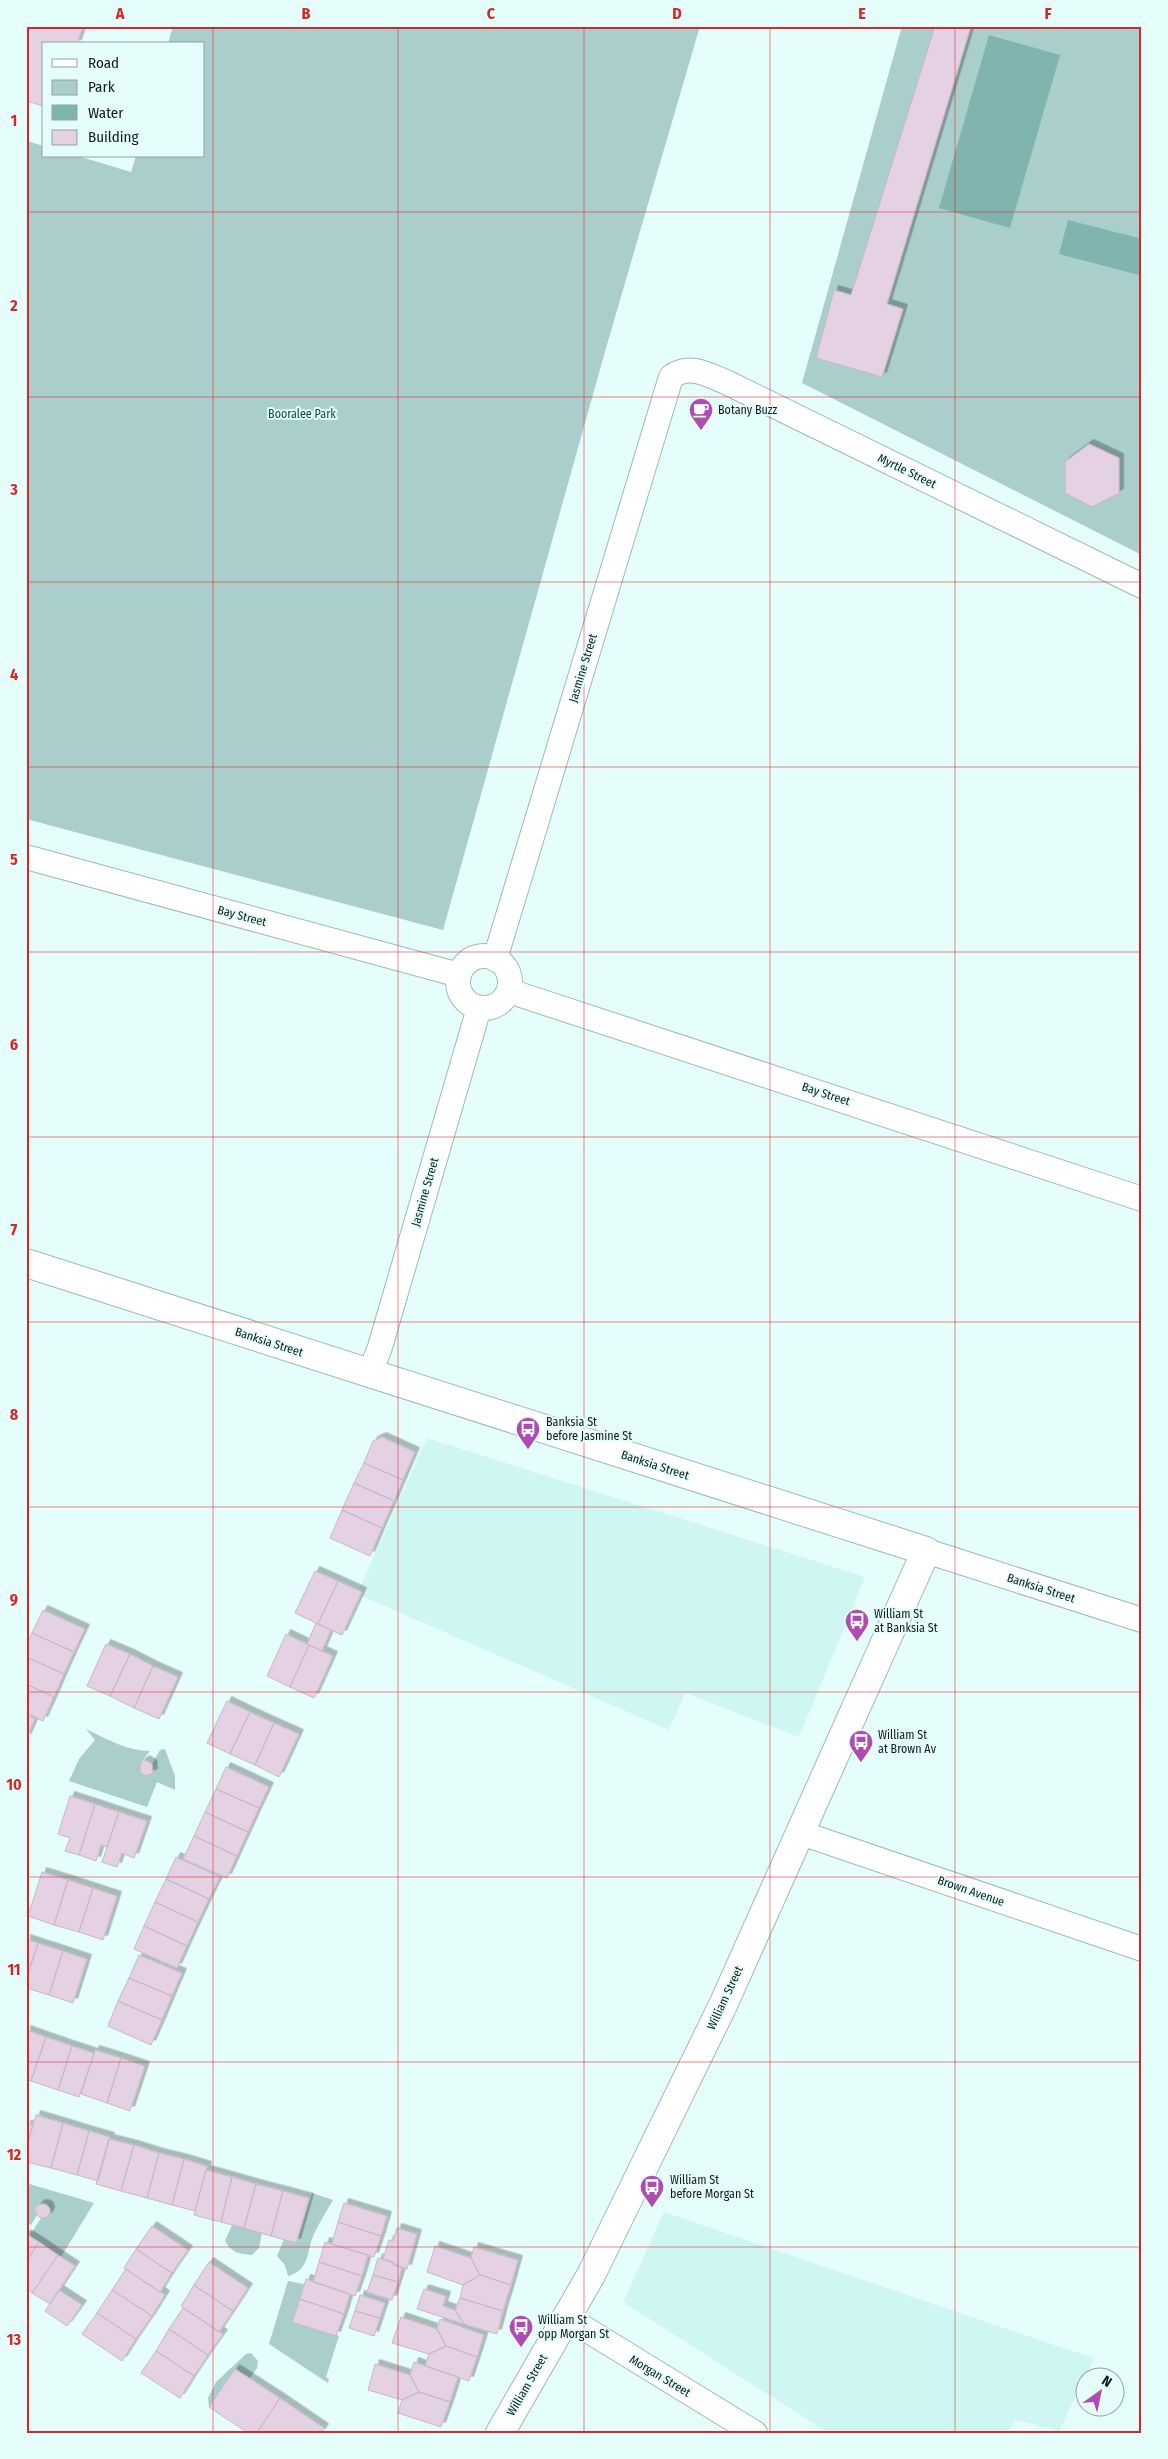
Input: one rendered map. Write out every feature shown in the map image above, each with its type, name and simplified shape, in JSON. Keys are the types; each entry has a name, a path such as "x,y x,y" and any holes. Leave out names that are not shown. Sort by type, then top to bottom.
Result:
{"street":[{"name":"Myrtle Street","path":"671,377 680,370 691,369 728,383 1142,586"},
{"name":"Jasmine Street","path":"495,959 671,377"},
{"name":"Bay Street","path":"26,857 459,975"},
{"path":"486,956 495,959 505,966 509,972 511,984 503,1001 486,1009 479,1008 471,1005 462,996 458,988 459,975 465,964 476,957 486,956"},
{"name":"Bay Street","path":"509,991 1142,1199"},
{"name":"Jasmine Street","path":"370,1374 380,1347 479,1008"},
{"name":"Banksia Street","path":"26,1263 1142,1620"},
{"name":"William Street","path":"500,2433 591,2275 723,2005 926,1551"},
{"name":"Brown Avenue","path":"800,1833 1142,1949"},
{"name":"Morgan Street","path":"566,2317 755,2433"}],"shaded area":[{"path":"427,1438 865,1577 799,1737 685,1693 669,1730 357,1594"},
{"path":"664,2212 1094,2358 1090,2366 1076,2366 1076,2396 1059,2431 1016,2420 1007,2433 828,2433 623,2302"}],"green space":[{"name":"Booralee Park","path":"173,26 700,26 606,348 443,930 26,819 26,141 42,145 42,158 85,158 131,172 135,158 205,158 205,42 169,42"},
{"path":"902,26 1142,26 1142,555 802,383"},
{"path":"86,1729 125,1747 150,1751 140,1764 140,1772 146,1776 153,1773 152,1764 160,1750 165,1749 175,1776 175,1790 157,1782 147,1807 69,1781 79,1759 95,1740"},
{"path":"26,2183 94,2203 61,2257 26,2234 26,2228 32,2232 41,2218 47,2216 50,2211 48,2206 44,2204 38,2205 35,2210 37,2215 31,2225 26,2223"},
{"path":"312,2193 333,2200 315,2232 304,2264 301,2269 288,2276 285,2265 277,2256 284,2239 297,2242"},
{"path":"232,2225 262,2233 259,2248 252,2255 236,2252 225,2241"},
{"path":"288,2281 304,2284 293,2322 339,2336 326,2377 329,2379 328,2383 269,2344"},
{"path":"251,2353 258,2361 257,2368 250,2378 235,2369 209,2407 208,2398 216,2382 246,2354"}],"water":[{"path":"989,35 1060,55 1010,228 939,208"},
{"path":"1068,220 1142,239 1142,263 1139,275 1059,254"}],"building":[{"path":"26,26 83,26 78,42 42,42 42,105 26,101"},
{"path":"935,26 971,26 887,304 903,309 882,377 816,358 834,290 851,295"},
{"path":"1089,444 1119,458 1119,493 1092,507 1065,493 1065,462"},
{"path":"382,1437 415,1452 403,1480 364,1463 373,1441"},
{"path":"364,1463 403,1480 394,1501 354,1483"},
{"path":"354,1483 394,1501 382,1528 342,1510"},
{"path":"342,1510 382,1528 370,1556 330,1538"},
{"path":"315,1571 338,1581 318,1624 295,1613"},
{"path":"338,1581 362,1592 342,1635 318,1624"},
{"path":"43,1610 85,1629 74,1652 32,1633"},
{"path":"316,1623 331,1630 322,1651 307,1644"},
{"path":"32,1633 74,1652 64,1674 26,1657 26,1646"},
{"path":"286,1634 309,1645 290,1687 267,1676"},
{"path":"106,1644 130,1654 110,1696 87,1686"},
{"path":"309,1645 333,1656 314,1698 290,1687"},
{"path":"130,1654 153,1666 134,1708 110,1696"},
{"path":"26,1657 64,1674 54,1697 26,1684"},
{"path":"153,1666 178,1677 159,1719 134,1708"},
{"path":"26,1684 54,1697 43,1721 26,1713"},
{"path":"227,1701 250,1712 230,1754 207,1743"},
{"path":"250,1712 274,1723 255,1765 230,1754"},
{"path":"26,1715 35,1719 26,1739"},
{"path":"274,1723 299,1734 279,1777 255,1765"},
{"path":"145,1760 152,1764 153,1773 146,1776 140,1772 140,1764"},
{"path":"226,1767 269,1787 259,1808 216,1789"},
{"path":"216,1789 259,1808 248,1832 205,1812"},
{"path":"70,1796 95,1804 79,1855 65,1851 70,1838 58,1834"},
{"path":"95,1804 119,1812 107,1847 101,1845 96,1861 79,1855"},
{"path":"119,1812 147,1821 134,1858 122,1853 117,1867 102,1862"},
{"path":"205,1812 248,1832 237,1856 194,1836"},
{"path":"194,1836 237,1856 227,1878 183,1859"},
{"path":"176,1857 220,1877 209,1899 166,1879"},
{"path":"42,1872 68,1880 54,1925 28,1916"},
{"path":"166,1879 209,1899 198,1922 155,1902"},
{"path":"68,1880 93,1888 79,1932 54,1925"},
{"path":"93,1888 117,1896 103,1940 79,1932"},
{"path":"155,1902 198,1922 187,1946 144,1926"},
{"path":"144,1926 187,1946 177,1968 134,1949"},
{"path":"26,1939 38,1943 26,1980"},
{"path":"38,1943 63,1951 49,1995 26,1988 26,1980"},
{"path":"63,1951 87,1959 73,2003 49,1995"},
{"path":"139,1955 182,1973 172,1996 129,1978"},
{"path":"129,1978 172,1996 162,2020 118,2001"},
{"path":"118,2001 162,2020 151,2045 108,2026"},
{"path":"26,2030 46,2037 31,2081 26,2079"},
{"path":"46,2037 72,2046 58,2090 31,2081"},
{"path":"72,2046 94,2053 79,2097 58,2090"},
{"path":"95,2050 121,2058 107,2103 81,2094"},
{"path":"121,2058 145,2066 130,2111 107,2103"},
{"path":"36,2115 63,2123 51,2168 26,2162 26,2148"},
{"path":"63,2123 89,2131 77,2175 51,2168"},
{"path":"26,2125 33,2125 26,2148"},
{"path":"89,2131 110,2137 98,2181 77,2175"},
{"path":"109,2139 134,2145 121,2191 96,2184"},
{"path":"134,2145 159,2153 147,2198 121,2191"},
{"path":"159,2153 184,2159 172,2205 147,2198"},
{"path":"184,2159 207,2166 195,2211 172,2205"},
{"path":"206,2170 232,2177 221,2222 194,2215"},
{"path":"232,2177 256,2184 244,2228 221,2222"},
{"path":"256,2184 283,2191 271,2236 244,2228"},
{"path":"283,2191 309,2198 296,2243 271,2236"},
{"path":"344,2203 387,2216 381,2236 338,2222"},
{"path":"43,2204 48,2206 50,2211 48,2216 43,2218 38,2216 36,2211 38,2206"},
{"path":"338,2222 381,2236 374,2257 332,2244"},
{"path":"152,2226 188,2250 172,2273 136,2249"},
{"path":"397,2228 417,2234 407,2269 383,2259 389,2240 393,2241"},
{"path":"26,2234 39,2242 26,2262"},
{"path":"39,2242 58,2255 32,2293 26,2288 26,2262"},
{"path":"325,2242 368,2255 362,2276 319,2262"},
{"path":"435,2246 471,2258 480,2275 463,2285 427,2272"},
{"path":"474,2247 518,2260 511,2285 480,2275 471,2258"},
{"path":"136,2249 172,2273 160,2292 124,2268"},
{"path":"58,2255 75,2266 50,2304 32,2293"},
{"path":"378,2258 394,2262 393,2265 402,2268 398,2282 373,2275"},
{"path":"209,2262 248,2288 233,2311 194,2285"},
{"path":"319,2262 362,2276 355,2296 313,2282"},
{"path":"126,2269 165,2295 152,2316 112,2290"},
{"path":"373,2275 398,2282 392,2300 367,2292"},
{"path":"480,2275 511,2285 503,2311 460,2298 463,2285"},
{"path":"306,2279 350,2294 344,2314 300,2299"},
{"path":"194,2285 233,2311 219,2332 181,2306"},
{"path":"424,2289 446,2296 443,2306 455,2310 464,2324 417,2309"},
{"path":"59,2290 82,2305 67,2326 45,2311"},
{"path":"112,2290 152,2316 136,2339 97,2313"},
{"path":"360,2295 385,2303 380,2318 355,2311"},
{"path":"460,2298 503,2311 497,2334 464,2324 455,2310"},
{"path":"300,2299 344,2314 336,2336 292,2322"},
{"path":"183,2308 223,2334 208,2355 169,2329"},
{"path":"355,2311 380,2318 374,2336 349,2328"},
{"path":"97,2313 136,2339 122,2361 82,2334"},
{"path":"401,2317 437,2329 446,2346 429,2354 392,2343"},
{"path":"440,2319 484,2335 477,2357 446,2346 437,2329"},
{"path":"169,2329 208,2355 194,2376 156,2351"},
{"path":"446,2346 477,2357 469,2381 425,2366 429,2354"},
{"path":"156,2351 194,2376 180,2398 141,2373"},
{"path":"414,2362 458,2377 450,2402 419,2392 410,2375"},
{"path":"375,2364 410,2375 419,2392 402,2400 368,2390"},
{"path":"235,2369 280,2398 257,2433 248,2433 209,2407"},
{"path":"419,2392 450,2402 441,2427 398,2413 402,2400"},
{"path":"280,2398 324,2428 321,2433 257,2433"}],"place":[{"name":"Botany Buzz","path":"701,431"},
{"name":"Banksia St before Jasmine St","path":"528,1450"},
{"name":"William St at Banksia St","path":"857,1642"},
{"name":"William St at Brown Av","path":"861,1763"},
{"name":"William St before Morgan St","path":"652,2208"},
{"name":"William St opp Morgan St","path":"521,2348"}]}
